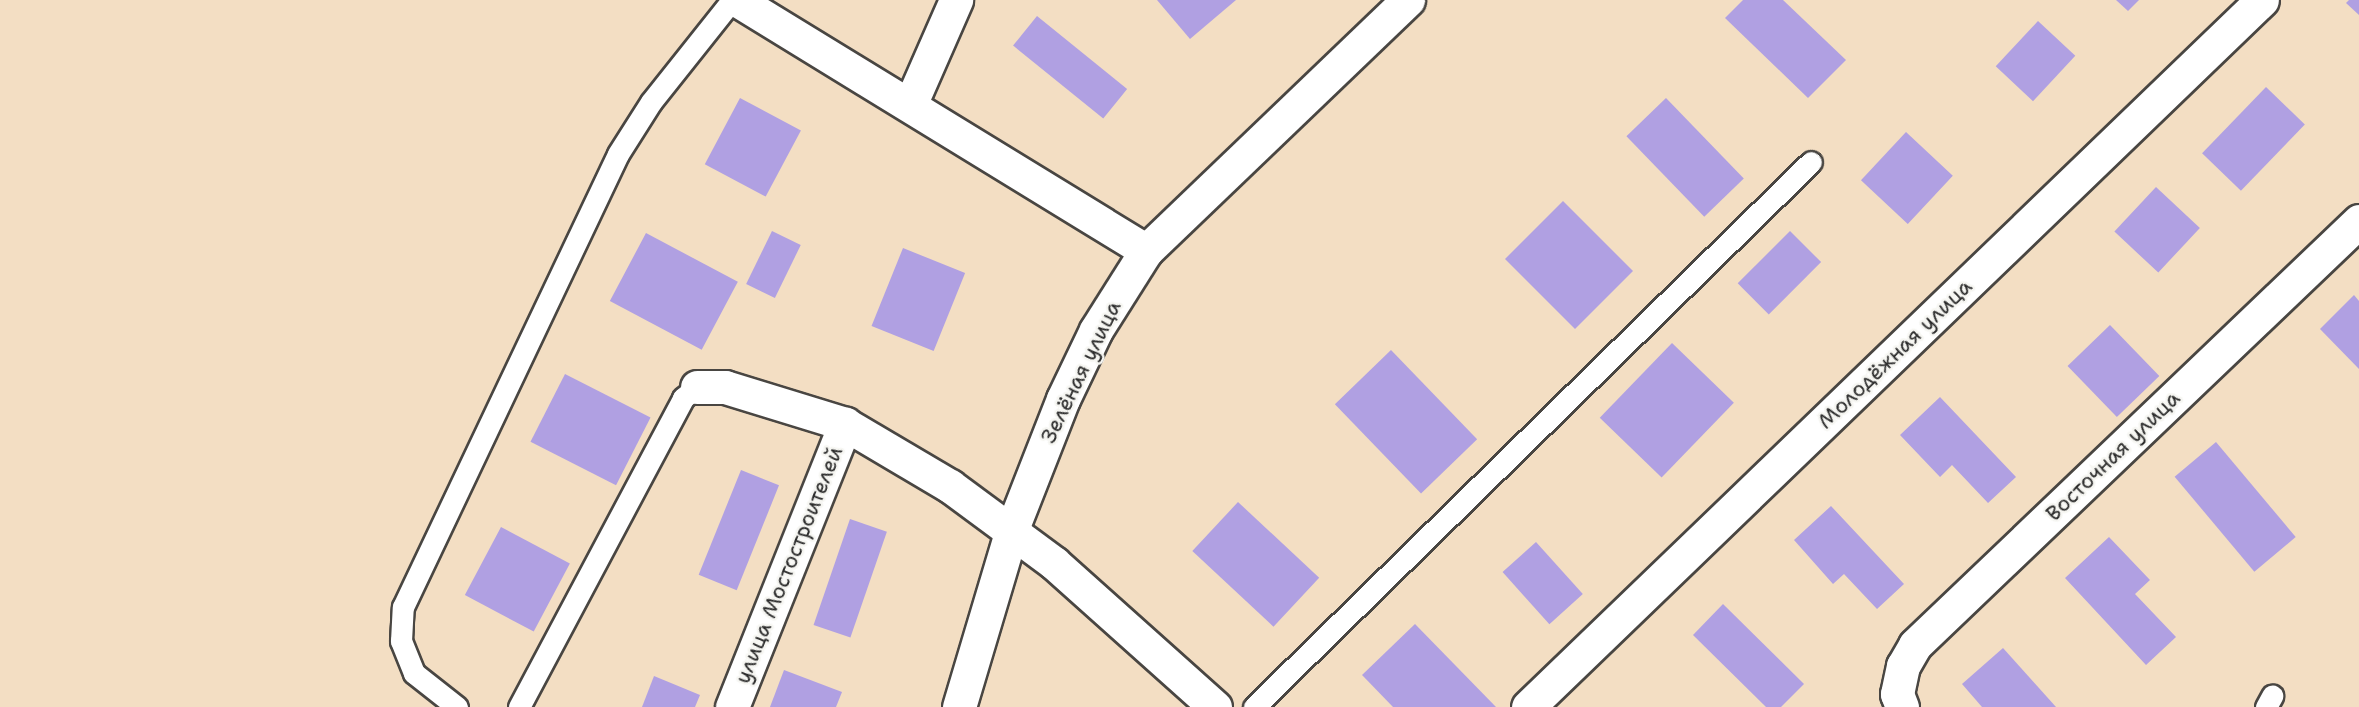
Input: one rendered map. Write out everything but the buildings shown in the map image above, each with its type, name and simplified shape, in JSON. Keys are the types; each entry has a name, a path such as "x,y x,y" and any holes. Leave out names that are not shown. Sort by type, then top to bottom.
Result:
{"street":[{"path":"737,0 1146,250"},
{"path":"910,105 956,0"},
{"name":"Зелёная улица","path":"959,707 1012,529 1087,350 1146,250 1408,0"},
{"name":"Молодёжная улица","path":"1528,707 2262,0"},
{"name":"Восточная улица","path":"1902,707 1898,694 1902,666 1915,645 2359,221"},
{"path":"697,387 725,387 845,424 950,486 1012,529 1215,707"},
{"name":"улица Мостостроителей","path":"732,707 845,424"}],"lane":[{"path":"457,707 414,673 401,641 404,607 618,154 651,102 732,0"},
{"path":"1254,707 1811,162"},
{"path":"519,707 683,398 697,387"}]}
